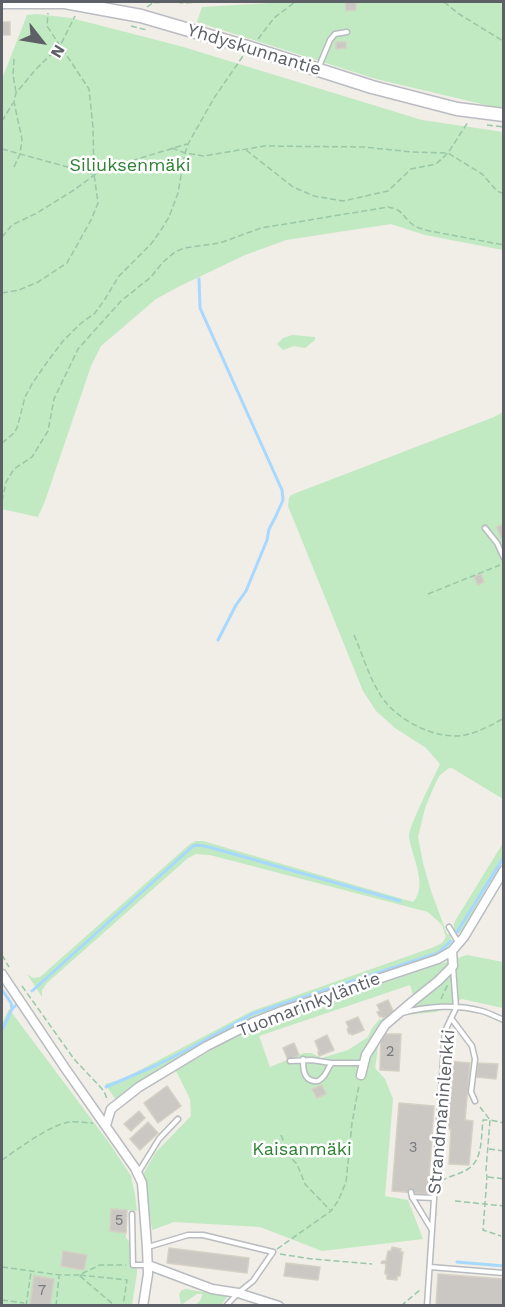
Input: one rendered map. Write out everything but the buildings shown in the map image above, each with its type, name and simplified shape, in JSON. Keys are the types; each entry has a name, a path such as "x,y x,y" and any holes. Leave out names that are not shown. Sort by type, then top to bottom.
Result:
{"main road":[{"name":"Yhdyskunnantie","path":"2,2 66,2 181,23 372,87 457,109 504,115"}],"street":[{"name":"Tuomarinkyläntie","path":"111,1109 149,1081 207,1046 254,1022 438,958 452,951 464,937 504,870"},
{"path":"361,1075 366,1054 385,1025 453,966 452,951"},
{"path":"2,975 127,1154 142,1183 148,1265 143,1305"},
{"path":"106,1125 111,1109"},
{"path":"148,1265 212,1289 238,1293 279,1305"}],"lane":[{"path":"318,69 334,34 346,32"},
{"path":"485,528 497,543 504,558"},
{"path":"449,927 459,943"},
{"path":"396,1016 430,1007 456,1008 453,966"},
{"name":"Strandmaninlenkki","path":"427,1305 445,1031 456,1008 481,1011 504,1020"},
{"path":"451,1018 474,1052 471,1092 475,1101"},
{"path":"290,1061 303,1059 331,1064 364,1063"},
{"path":"303,1059 306,1075 313,1081 322,1078 331,1064"},
{"path":"138,1174 159,1139 178,1119"},
{"path":"432,1231 412,1195 434,1198"},
{"path":"132,1214 132,1264 148,1265"},
{"path":"147,1248 188,1236 203,1235 273,1252 253,1281 226,1305"},
{"path":"430,1267 504,1273"}],"path":[{"path":"144,10 153,3 165,2"},
{"path":"177,2 199,2"},
{"path":"256,41 274,18 295,2"},
{"path":"444,2 504,42"},
{"path":"2,293 19,290 38,282 68,263 98,202 89,89 47,26 48,12"},
{"path":"16,93 60,46 76,15"},
{"path":"2,443 11,437 17,428 25,398 32,384 63,340 95,313 119,276 151,244 161,230 169,217 178,193 188,144 214,98 243,56"},
{"path":"2,121 14,102 16,93 13,75 14,59"},
{"path":"14,102 22,139 20,154 14,168"},
{"path":"245,149 293,187 314,196 343,201 388,190 411,169 436,164 448,153 468,122"},
{"path":"2,237 12,225 37,213 101,170 188,144"},
{"path":"172,148 204,156 264,146 363,147 448,153 482,174 497,191 504,194"},
{"path":"2,149 94,174"},
{"path":"2,501 6,482 14,469 32,457 48,431 54,399 78,350 121,301 151,278 163,262 175,252 184,248 220,243 261,228 388,207 404,213 410,222 425,230 504,245"},
{"path":"429,594 504,563"},
{"path":"354,635 383,700 393,711 416,726 440,734 465,735 504,718"},
{"path":"2,955 10,969"},
{"path":"444,1007 441,1003 442,997 453,966"},
{"path":"22,987 74,1059 104,1091 111,1109"},
{"path":"273,1252 331,1211 338,1201 346,1182 352,1123 361,1075"},
{"path":"475,1101 490,1120 483,1230 501,1236"},
{"path":"435,1184 474,1165 478,1157 483,1120 504,1123"},
{"path":"2,1160 43,1133 69,1122 106,1125"},
{"path":"281,1135 290,1157 297,1164 306,1184 331,1211"},
{"path":"488,1149 504,1151"},
{"path":"487,1177 504,1179"},
{"path":"454,1201 493,1207 504,1206"},
{"path":"273,1252 285,1256 372,1264"},
{"path":"79,1275 100,1265 132,1264"},
{"path":"2,1267 60,1275 127,1280 123,1305"},
{"path":"2,1300 26,1304 31,1271"},
{"path":"56,1305 60,1275"},
{"path":"79,1275 116,1305"},
{"path":"401,1305 429,1282"}],"green space":[{"path":"287,2 503,2 503,109 376,79 197,22 202,7"},
{"name":"Siliuksenmäki","path":"27,15 71,18 180,46 422,120 503,132 503,250 425,235 391,224 286,240 245,255 180,286 156,299 101,346 91,366 38,517 2,509 2,79"},
{"path":"292,335 315,337 315,340 305,348 294,346 283,350 277,344 283,338"},
{"path":"503,412 503,799 449,768 440,775 436,782 425,808 418,837 431,891 447,934 450,935 450,945 438,954 268,1012 116,1100 105,1084 123,1079 252,1011 434,947 442,943 446,937 442,925 428,912 210,855 196,854 188,858 47,983 42,990 42,997 27,974 33,978 40,977 196,841 203,841 413,902 418,895 419,879 409,836 440,764 426,748 395,728 376,711 363,691 288,506 289,498 291,495"},
{"path":"503,843 503,859 462,931 458,934 454,928 455,921"},
{"name":"Kaisanmäki","path":"467,955 503,962 503,1008 462,999 436,1012 404,1015 388,1025 380,1034 375,1068 385,1079 393,1099 385,1196 408,1200 423,1239 322,1251 260,1227 174,1222 152,1230 147,1193 142,1176 156,1152 191,1116 190,1099 176,1071 232,1038 279,1018","holes":["410,985 413,995 395,1013 379,1020 368,1037 348,1050 322,1058 311,1053 304,1053 270,1067 259,1036"]},
{"path":"9,1009 110,1144 131,1176 137,1211 112,1209 110,1231 126,1233 126,1238 130,1242 130,1260 137,1261 132,1305 2,1305 2,1024"},
{"path":"186,1289 227,1297 221,1305 195,1305 202,1296 202,1294 197,1294 181,1305 179,1294"}],"waterway":[{"path":"199,279 200,308 282,490 283,500 269,529 267,540 246,591 218,640"},
{"path":"32,991 193,846 209,847 400,901"},
{"path":"457,932 504,857"},
{"path":"106,1087 157,1065 252,1014 438,953 451,941"},
{"path":"2,990 11,1003 12,1009"},
{"path":"2,1030 12,1009 17,1004"},
{"path":"457,1262 504,1266"}]}
